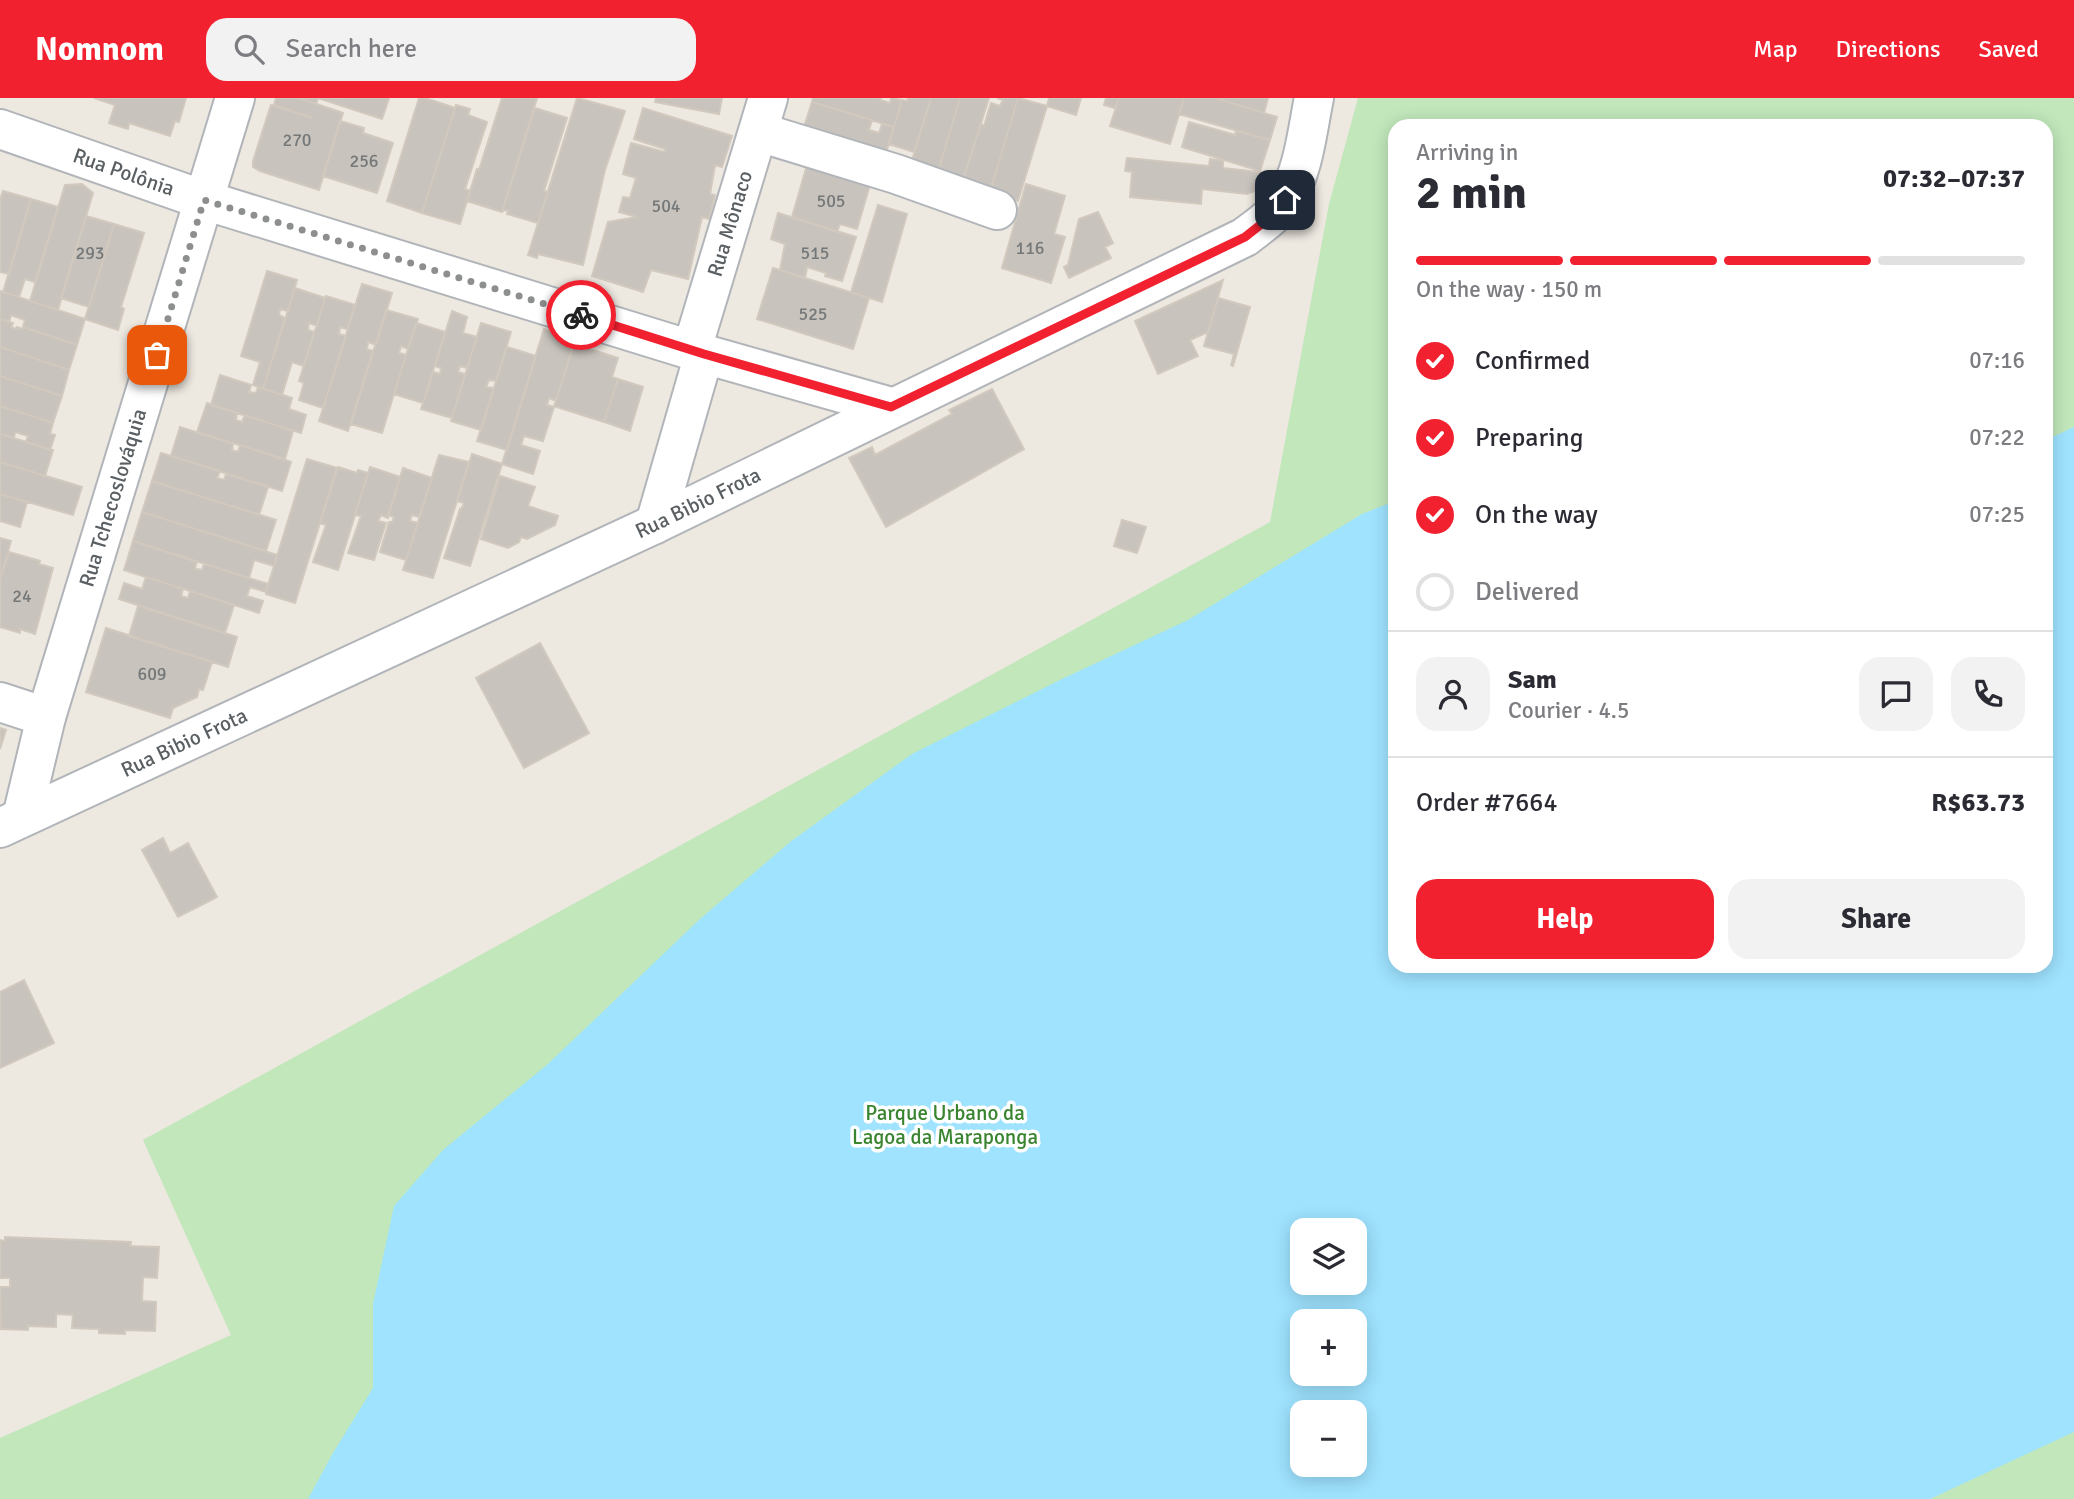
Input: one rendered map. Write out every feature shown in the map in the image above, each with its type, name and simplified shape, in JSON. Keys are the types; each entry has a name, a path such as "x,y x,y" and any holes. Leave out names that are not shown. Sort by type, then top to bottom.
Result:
{"street":[{"name":"Rua Tchecoslováquia","path":"11,823 46,717 235,98"},
{"name":"Rua Bibio Frota","path":"11,823 655,524 1245,237 1269,218 1285,200 1300,166 1314,98"},
{"path":"763,115 896,174 997,210"},
{"name":"Rua Mônaco","path":"655,524 698,352 763,115"},
{"name":"Rua Polônia","path":"0,130 204,200 698,352 891,407"},
{"path":"0,702 46,717"}],"green space":[{"name":"Parque Urbano da Lagoa da Maraponga","path":"1358,98 2074,98 2074,1499 0,1499 0,1438 231,1335 143,1140 1270,522 1329,204"}],"water":[{"name":"Parque Urbano da Lagoa da Maraponga","path":"2074,427 2074,1432 1930,1499 308,1499 373,1388 373,1304 394,1206 443,1150 548,1064 700,919 790,842 912,754 1188,620 1362,514 1388,504 1388,973 2053,973 2053,437"}],"building":[{"path":"94,98 186,98 179,122 175,121 170,136 129,123 128,129 109,123 115,105"},
{"path":"276,98 299,98 343,113 319,190 253,167 271,105 313,118 274,105"},
{"path":"299,98 318,98 316,104"},
{"path":"318,98 389,98 382,119"},
{"path":"419,98 455,108 422,213 387,201"},
{"path":"502,98 537,98 502,212 467,201"},
{"path":"577,98 625,111 605,170 583,265 538,254 537,258 528,255"},
{"path":"656,98 722,98 719,114 655,102"},
{"path":"813,98 881,98 880,100 890,103 891,98 902,100 894,127 812,102"},
{"path":"908,98 931,98 914,152 889,144 902,100 907,101"},
{"path":"931,98 960,98 937,175 910,167"},
{"path":"960,98 989,98 962,183 937,175"},
{"path":"997,98 1018,98 990,192 962,183 981,124 984,126 991,103 1000,106 1003,100"},
{"path":"1018,98 1047,106 1018,201 990,192"},
{"path":"1049,98 1081,98 1076,115 1047,106"},
{"path":"1106,98 1119,98 1115,108 1104,105"},
{"path":"1119,98 1184,98 1170,144 1110,126"},
{"path":"1184,98 1215,98 1277,117 1270,140 1179,114"},
{"path":"1215,98 1268,98 1264,113"},
{"path":"812,102 872,120 869,130 879,133 882,124 894,127 884,159 802,133"},
{"path":"456,105 470,109 468,115 487,122 465,189 470,191 460,224 422,213"},
{"path":"535,108 567,118 544,191 548,192 538,223 507,214 508,211 502,212"},
{"path":"643,108 732,136 722,167 715,165 710,194 715,195 709,219 702,217 688,279 651,270 643,292 592,276 608,222 637,217 619,212 623,197 630,198 636,178 623,174 631,143 665,152 665,149 634,139"},
{"path":"340,121 364,128 363,133 393,143 377,193 323,176"},
{"path":"1189,122 1235,135 1236,131 1270,140 1260,171 1182,147"},
{"path":"1127,158 1209,166 1210,159 1223,161 1223,168 1260,172 1255,191 1247,194 1202,189 1201,204 1130,197 1132,172 1125,171"},
{"path":"807,165 870,185 857,229 840,224 837,232 792,217"},
{"path":"82,184 93,193 58,310 30,301 65,185"},
{"path":"1026,184 1065,196 1054,234 1065,237 1051,283 1002,268"},
{"path":"3,191 31,199 9,274 0,272 0,200"},
{"path":"31,199 58,207 35,282 25,279 19,297 3,292"},
{"path":"878,205 907,214 882,302 851,292"},
{"path":"1098,212 1113,243 1105,247 1111,258 1069,278 1064,267 1068,265 1079,219"},
{"path":"778,213 856,237 842,281 807,267 805,278 780,270 785,244 771,239"},
{"path":"86,216 114,224 89,307 61,298"},
{"path":"114,224 144,233 121,307 124,309 118,330 85,319"},
{"path":"773,268 869,298 853,349 757,319"},
{"path":"267,271 297,280 288,311 280,309 279,315 285,318 263,389 253,385 260,362 241,356"},
{"path":"1223,280 1208,332 1190,340 1198,356 1158,374 1135,321"},
{"path":"362,284 392,293 376,345 368,342 367,349 373,351 348,431 319,421"},
{"path":"295,288 325,298 317,326 309,323 308,330 314,332 304,366 292,362 282,395 263,389"},
{"path":"0,291 85,319 77,345 23,327 25,320 11,315 9,322 0,319"},
{"path":"326,296 355,305 347,329 340,327 339,334 346,336 323,408 299,400 304,383 299,381"},
{"path":"1218,298 1250,307 1233,366 1234,354 1204,346"},
{"path":"386,310 418,319 408,349 401,346 399,353 406,355 382,433 351,424"},
{"path":"452,311 467,317 463,333 477,337 467,368 460,366 458,372 465,374 452,418 421,409 433,372 440,374 441,368 435,366"},
{"path":"0,319 13,323 11,327 16,329 23,327 77,345 69,370 0,347"},
{"path":"416,323 445,332 423,403 394,394"},
{"path":"481,323 511,332 496,381 489,380 486,387 494,388 481,430 451,421"},
{"path":"544,329 575,339 556,401 549,398 547,405 554,407 543,441 524,436 521,445 540,451 533,474 502,464"},
{"path":"574,344 618,358 612,377 618,379 604,422 554,406"},
{"path":"0,347 69,370 62,396 0,376"},
{"path":"507,347 536,356 507,450 477,441"},
{"path":"220,375 251,385 249,392 256,393 258,387 292,398 289,409 306,415 301,433 211,405"},
{"path":"0,376 62,396 53,423 0,406"},
{"path":"618,379 643,387 630,431 604,422"},
{"path":"992,389 1024,449 886,527 849,458 872,447 875,455 952,414 949,410"},
{"path":"207,403 237,413 236,420 242,422 245,415 293,431 285,459 197,432"},
{"path":"0,406 53,423 50,434 55,435 50,450 26,442 28,436 15,432 14,438 0,434"},
{"path":"180,427 233,444 232,450 238,452 240,445 291,462 282,491 171,456"},
{"path":"0,434 53,450 45,476 0,462"},
{"path":"161,453 220,471 217,478 224,480 226,474 268,487 259,515 152,481"},
{"path":"472,454 502,464 470,566 444,558 464,503 457,501"},
{"path":"439,455 469,462 433,578 403,570"},
{"path":"307,459 337,468 295,603 266,592"},
{"path":"0,462 82,487 73,515 0,494"},
{"path":"338,467 357,473 358,470 368,473 338,570 313,562 326,525 320,523"},
{"path":"370,467 400,477 388,518 381,515 378,521 386,523 374,560 348,553 361,516 355,515"},
{"path":"403,468 432,478 419,517 412,515 410,521 418,523 406,560 380,552 389,522 392,522 394,517 388,515"},
{"path":"500,476 535,487 528,506 558,516 555,525 527,539 521,537 519,542 508,548 481,539"},
{"path":"152,481 276,520 266,551 142,512"},
{"path":"0,494 27,502 20,527 0,521"},
{"path":"142,512 277,555 274,566 254,560 249,578 133,541"},
{"path":"1122,520 1146,527 1137,553 1114,546"},
{"path":"0,538 11,541 0,580"},
{"path":"133,541 197,562 197,569 202,570 204,564 268,584 266,592 250,587 247,596 263,601 259,613 124,570"},
{"path":"9,552 40,561 39,564 53,568 35,634 0,627 0,580"},
{"path":"146,577 183,589 181,596 188,598 190,591 234,605 225,633 119,599 124,583 142,589"},
{"path":"138,606 237,637 228,667 129,636"},
{"path":"106,628 212,662 203,690 199,689 197,697 173,708 170,718 86,692"},
{"path":"540,643 589,733 524,768 476,678"},
{"path":"0,728 6,730 0,749"},
{"path":"163,838 170,853 188,843 217,897 178,917 142,850"},
{"path":"24,980 54,1043 0,1068 0,992"},
{"path":"5,1237 131,1242 130,1246 159,1247 157,1278 143,1277 142,1301 156,1302 155,1331 99,1333 99,1329 72,1328 73,1315 56,1314 56,1327 1,1329 0,1287 10,1287 10,1278 0,1278 0,1240 5,1241"}],"way so far":[{"path":"157,355 204,200 581,315"}],"route":[{"path":"581,315 704,354 891,407 1245,237 1269,218 1285,200"}]}
